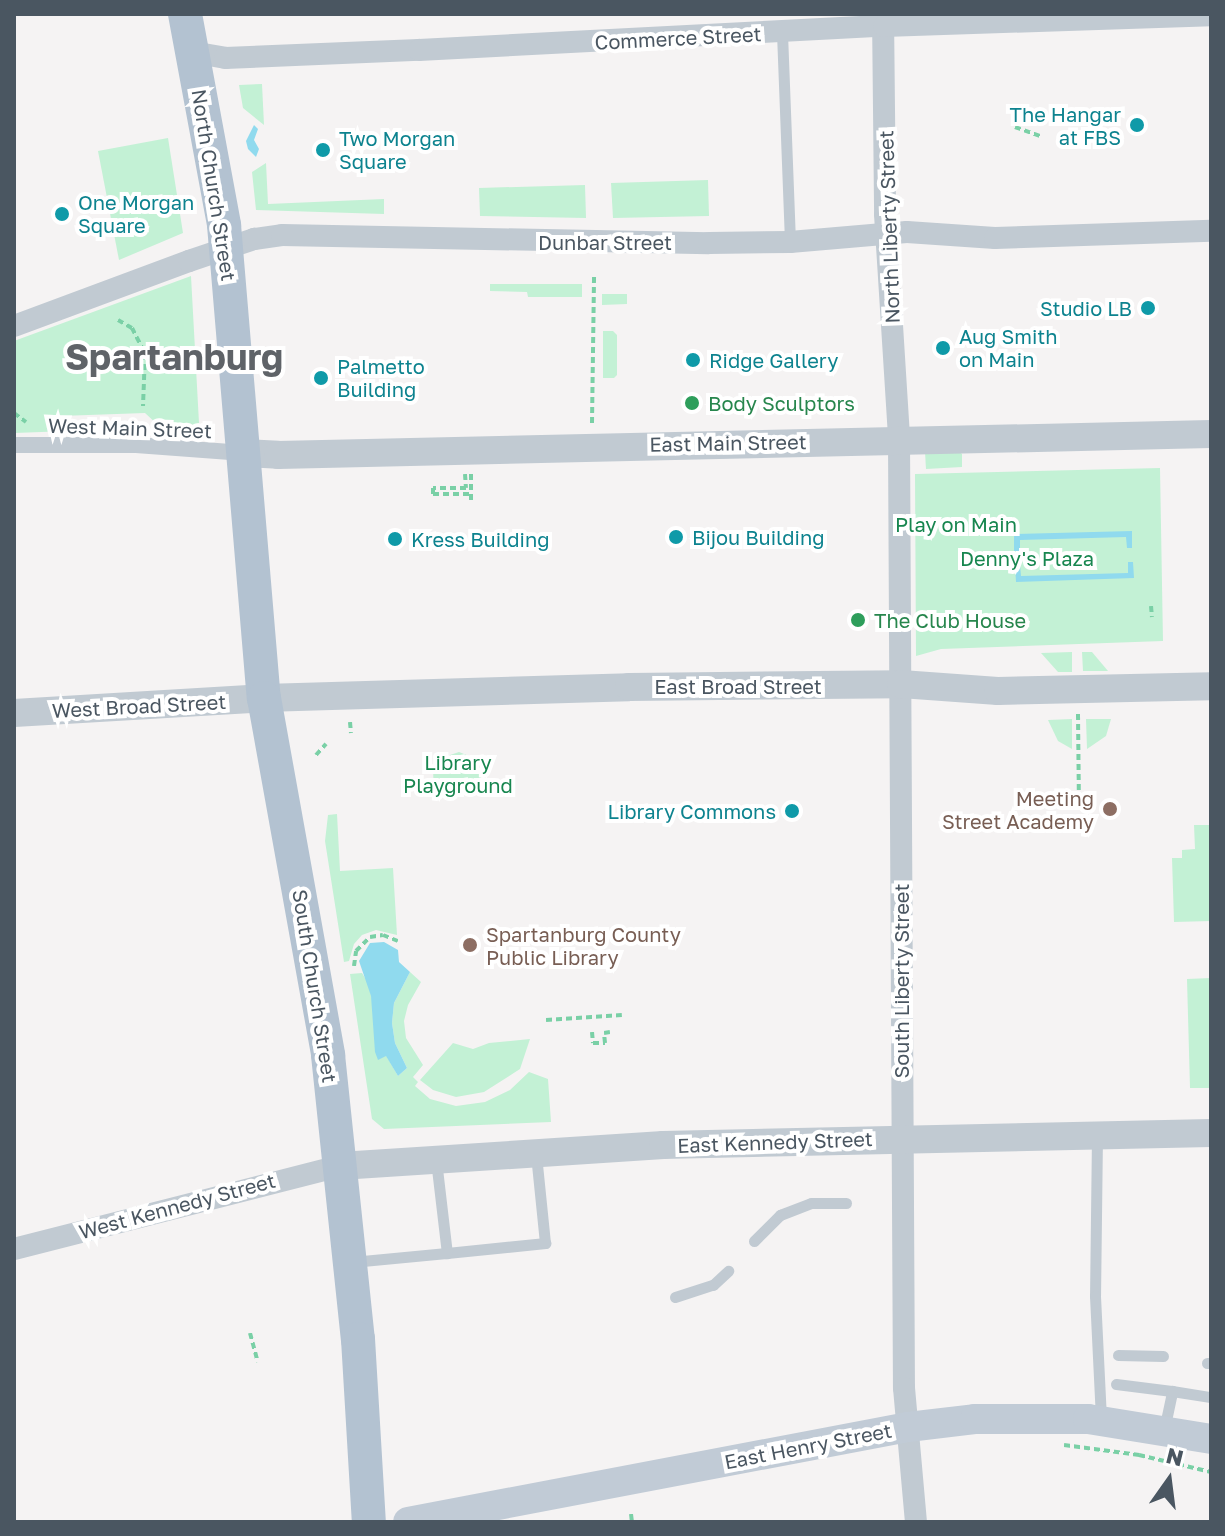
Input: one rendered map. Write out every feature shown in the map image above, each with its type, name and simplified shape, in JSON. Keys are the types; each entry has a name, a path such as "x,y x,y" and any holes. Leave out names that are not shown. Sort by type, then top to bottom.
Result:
{"main road":[{"name":"North Church Street","path":"185,14 227,249 244,453"},
{"name":"South Church Street","path":"244,453 264,698 328,1055 350,1262 369,1522"},
{"name":"East Henry Street","path":"408,1522 908,1427 1012,1417 1101,1421 1211,1439"}],"street":[{"name":"Commerce Street","path":"192,52 225,58 782,33 883,20 1211,15"},
{"name":"North Liberty Street","path":"883,20 886,233 899,439"},
{"name":"Dunbar Street","path":"14,326 227,249 282,235 596,243 790,242 886,233 995,238 1211,231"},
{"name":"East Main Street","path":"244,453 278,455 1211,434"},
{"name":"South Liberty Street","path":"899,439 904,1388 916,1522"},
{"name":"West Main Street","path":"14,445 136,445 244,453"},
{"name":"East Broad Street","path":"264,698 629,687 901,684 998,691 1211,686"},
{"name":"West Broad Street","path":"14,713 264,698"},
{"name":"East Kennedy Street","path":"340,1166 536,1153 903,1138 1211,1133"},
{"name":"West Kennedy Street","path":"14,1249 340,1166"}],"lane":[{"path":"782,33 790,242"},
{"path":"1097,1135 1095,1296 1101,1421"},
{"path":"350,1262 545,1243 536,1153"},
{"path":"436,1160 447,1253"},
{"path":"754,1241 780,1215 811,1203 846,1203"},
{"path":"675,1297 713,1285 728,1271"},
{"path":"1118,1355 1163,1356"},
{"path":"1116,1384 1211,1397"},
{"path":"1164,1430 1172,1391"}],"path":[{"path":"1015,127 1040,136"},
{"path":"592,423 594,277"},
{"path":"118,320 132,328 145,354 143,406"},
{"path":"14,413 26,422"},
{"path":"471,494 433,494 433,488 466,488 468,474 471,494 471,501"},
{"path":"1151,606 1152,617"},
{"path":"1078,714 1079,804"},
{"path":"350,722 351,733"},
{"path":"316,755 326,744"},
{"path":"354,966 356,951 370,937 383,935 398,941"},
{"path":"546,1020 622,1015"},
{"path":"592,1032 593,1043 605,1043 604,1033 610,1032"},
{"path":"250,1333 258,1362"},
{"path":"1056,1444 1139,1455 1211,1472"},
{"path":"631,1514 632,1522"}],"green space":[{"path":"262,84 264,125 243,108 239,85"},
{"path":"168,138 183,233 119,260 98,151"},
{"path":"266,163 268,204 384,199 384,214 256,210 252,172"},
{"path":"708,180 709,216 613,218 611,183"},
{"path":"585,185 586,218 480,216 479,188"},
{"path":"191,276 199,423 188,428 159,426 145,413 60,416 69,431 14,433 14,341"},
{"path":"490,284 582,284 582,297 528,297 527,292 490,291"},
{"path":"602,294 627,294 627,304 602,305"},
{"path":"603,331 613,331 617,335 617,375 614,378 603,378"},
{"path":"958,451 962,454 962,467 926,469 925,452"},
{"name":"Denny's Plaza","path":"1160,468 1163,641 941,649 916,656 915,474"},
{"path":"1072,652 1072,672 1058,672 1041,653"},
{"path":"1082,652 1092,652 1108,671 1083,671"},
{"path":"1072,719 1072,749 1058,741 1048,720"},
{"path":"1086,719 1111,719 1106,736 1087,749"},
{"name":"Library Playground","path":"459,752 479,760 483,793 434,795 433,768 438,759"},
{"path":"337,814 340,871 393,868 397,935 376,930 362,935 354,944 349,961 344,962 325,841 328,815"},
{"path":"1194,825 1211,825 1211,921 1174,922 1172,858 1182,858 1182,850 1195,849"},
{"path":"410,972 421,982 408,1005 404,1021 406,1038 423,1065 413,1077 418,1082 415,1086 430,1099 456,1106 485,1102 510,1090 529,1072 548,1079 551,1122 384,1129 372,1119 350,974 362,973 368,983 386,1055 398,1076 407,1068 395,1043 392,1023 394,1003"},
{"path":"1211,978 1211,1088 1190,1088 1187,979"},
{"path":"530,1039 520,1069 484,1092 456,1097 433,1090 420,1080 453,1043 473,1049 489,1043"}],"water":[{"path":"254,125 258,129 254,140 259,149 256,157 248,149 246,141"},
{"path":"1132,531 1132,548 1127,548 1126,537 1020,540 1020,551 1014,551 1014,534"},
{"path":"1128,562 1133,562 1134,578 1016,582 1015,565 1020,565 1021,576 1128,573"},
{"path":"384,942 398,950 399,962 410,972 394,1003 392,1023 395,1043 407,1068 398,1076 386,1056 378,1060 375,1052 371,996 359,961 370,943"}],"place":[{"name":"The Hangar at FBS","path":"1137,125"},
{"name":"Two Morgan Square","path":"323,150"},
{"name":"One Morgan Square","path":"62,214"},
{"name":"Studio LB","path":"1148,308"},
{"name":"Aug Smith on Main","path":"943,348"},
{"name":"Ridge Gallery","path":"693,360"},
{"name":"Palmetto Building","path":"321,378"},
{"name":"Body Sculptors","path":"692,403"},
{"name":"Bijou Building","path":"676,537"},
{"name":"Kress Building","path":"395,539"},
{"name":"The Club House","path":"858,620"},
{"name":"Meeting Street Academy","path":"1110,809"},
{"name":"Library Commons","path":"792,811"},
{"name":"Spartanburg County Public Library","path":"470,945"}],"district":[{"name":"Spartanburg","path":"174,357"}],"park label":[{"name":"Play on Main","path":"956,524"}]}
